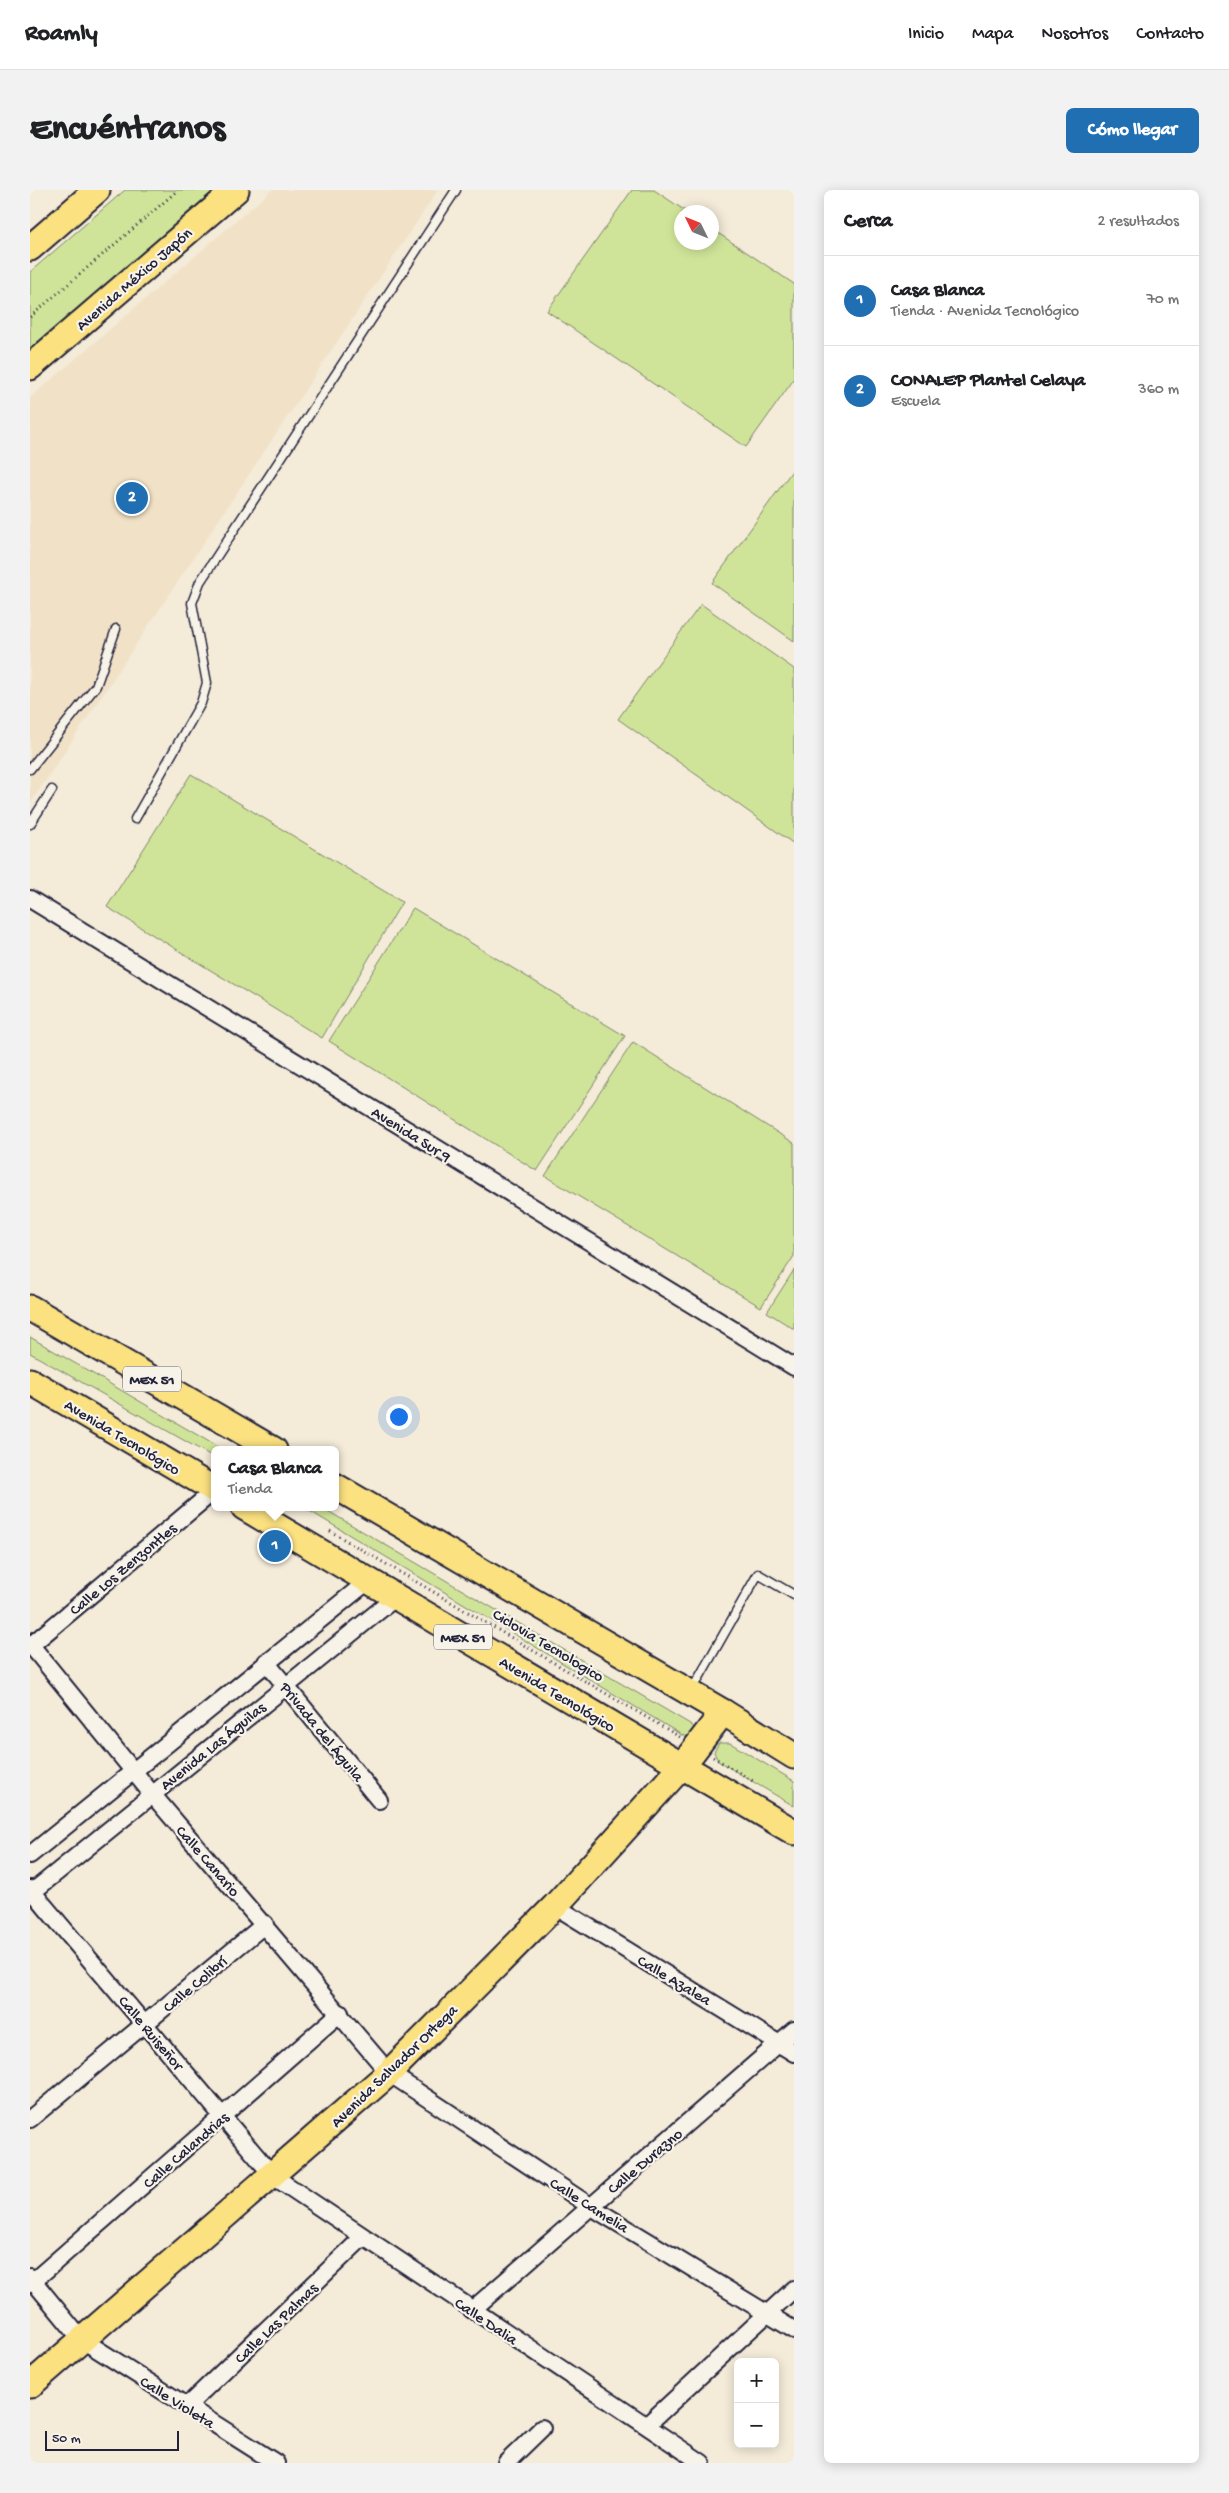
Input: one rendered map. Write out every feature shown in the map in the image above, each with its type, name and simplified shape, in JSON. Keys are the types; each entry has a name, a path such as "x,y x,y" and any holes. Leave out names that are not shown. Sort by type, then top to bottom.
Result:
{"main road":[{"path":"30,248 97,190"},
{"name":"Avenida México Japón","path":"30,367 236,190"},
{"name":"MEX 51","path":"30,1308 267,1446"},
{"name":"Avenida Tecnológico","path":"30,1381 211,1488"},
{"path":"339,1488 723,1712 794,1756"},
{"name":"Avenida Tecnológico","path":"251,1511 794,1832"},
{"name":"Avenida Salvador Ortega","path":"30,2385 389,2073 555,1906 682,1766 723,1712"},
{"path":"754,1808 794,1822"}],"street":[{"name":"Avenida Sur 9","path":"30,898 794,1367"},
{"name":"Calle Los Zenzontles","path":"30,1645 211,1493"},
{"name":"Avenida Las Águilas","path":"30,1856 133,1770 368,1581"},
{"name":"Avenida Las Águilas","path":"31,1892 396,1597"},
{"name":"Calle Canario","path":"30,1645 152,1794 265,1924 389,2073"},
{"name":"Privada del Águila","path":"266,1662 379,1800"},
{"name":"Calle Ruiseñor","path":"31,1892 145,2023 272,2176"},
{"name":"Calle Azalea","path":"555,1906 794,2053"},
{"name":"Calle Colibrí","path":"30,2119 265,1924"},
{"name":"Calle Calandrias","path":"31,2281 340,2013"},
{"name":"Calle Durazno","path":"472,2310 794,2030"},
{"name":"Calle Camelia","path":"389,2073 590,2206 794,2330"},
{"name":"Calle Dalia","path":"272,2176 702,2463"},
{"name":"Calle Las Palmas","path":"187,2406 363,2237"},
{"name":"Calle Violeta","path":"31,2281 81,2339 276,2463"},
{"path":"647,2425 794,2289"},
{"path":"506,2463 542,2428"}],"lane":[{"path":"135,819 201,704 207,683 192,604 200,582 456,190"},
{"path":"30,770 96,686 116,630"},
{"path":"30,824 52,790"},
{"path":"690,1693 758,1574 794,1595"}],"path":[{"path":"30,317 178,190"},
{"name":"Ciclovia Tecnologico","path":"323,1527 755,1782"}],"shaded area":[{"path":"272,190 438,190 30,804 30,398"}],"green space":[{"path":"125,190 214,190 30,350 30,272"},
{"path":"632,190 654,190 676,205 674,205 674,250 719,250 719,234 794,284 794,379 746,447 547,311"},
{"path":"794,468 794,641 712,583"},
{"path":"701,604 794,669 794,844 618,719"},
{"path":"191,774 402,902 322,1038 107,907"},
{"path":"413,908 625,1036 537,1171 329,1041"},
{"path":"633,1042 794,1143 794,1256 761,1307 545,1176"},
{"path":"794,1270 794,1329 767,1312"},
{"path":"30,1337 216,1446 211,1446 211,1456 30,1353"},
{"path":"310,1511 328,1511 690,1724 698,1731 692,1739 682,1735"},
{"path":"719,1743 730,1743 794,1781 794,1806 718,1761 714,1752"}],"place":[{"name":"CONALEP Plantel Celaya","path":"132,498"},
{"name":"Casa Blanca","path":"275,1546"}]}
